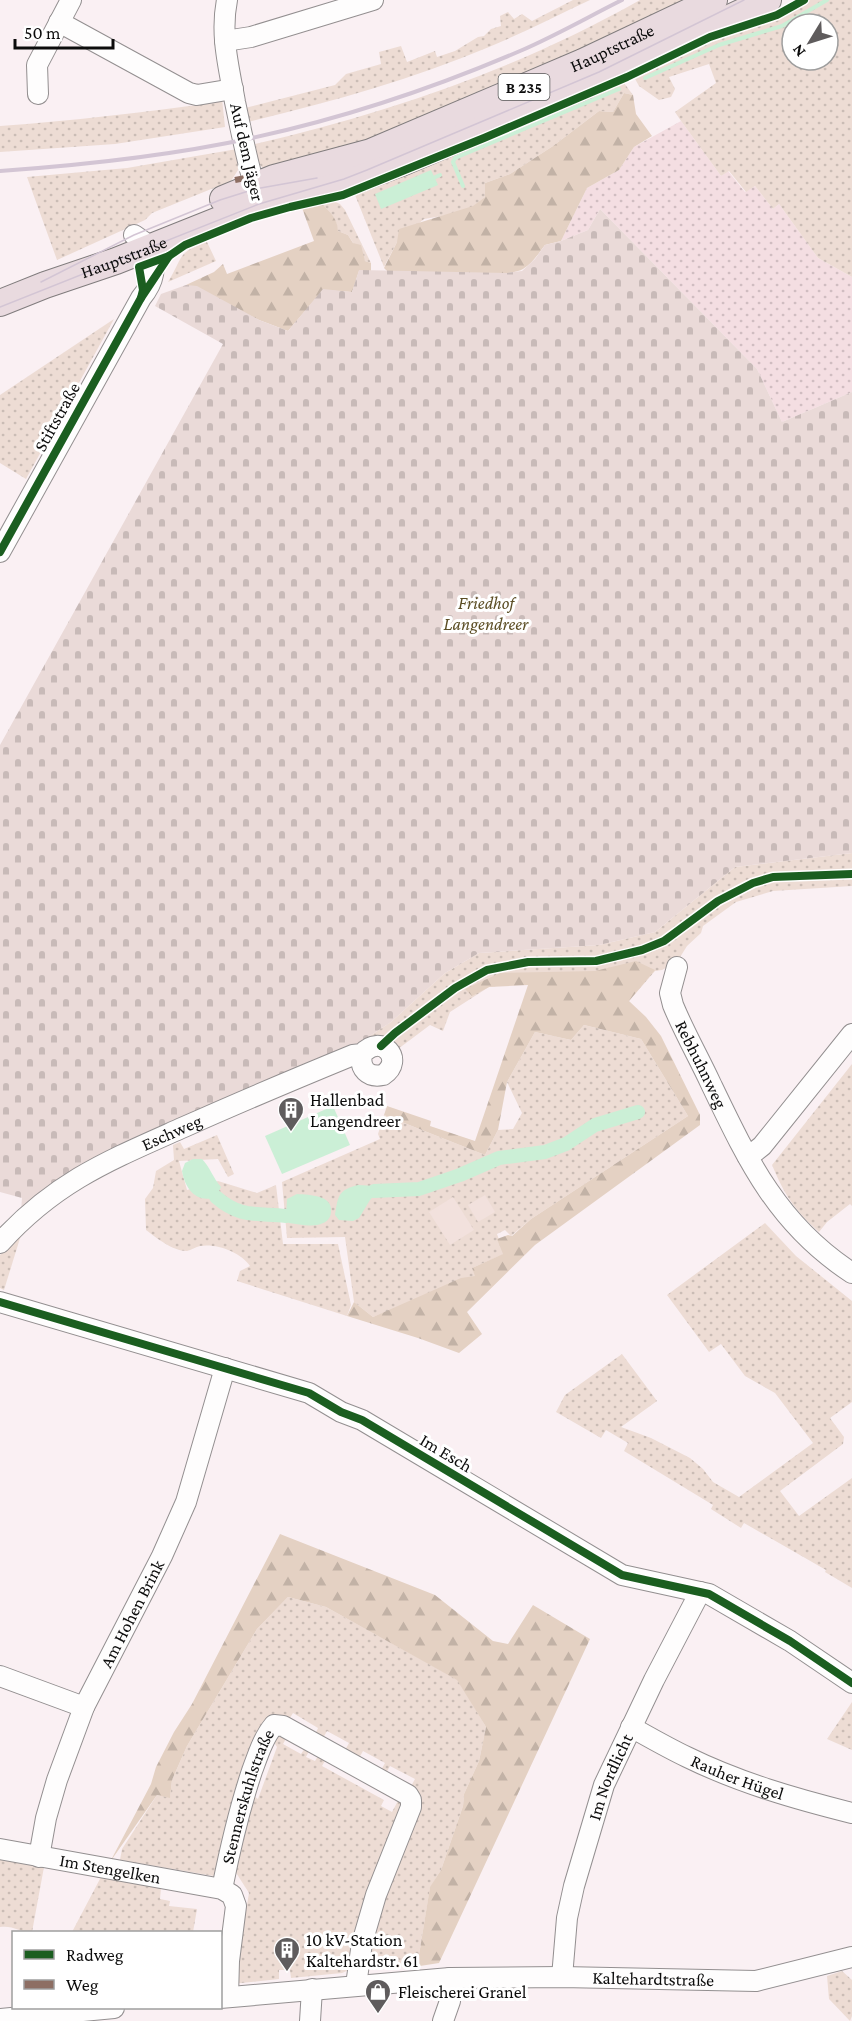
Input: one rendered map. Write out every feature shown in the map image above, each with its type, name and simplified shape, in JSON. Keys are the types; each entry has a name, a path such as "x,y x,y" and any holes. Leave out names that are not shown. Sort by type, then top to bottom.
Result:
{"main road":[{"name":"Hauptstraße","path":"257,195 274,178 371,152 583,62 714,0"},
{"name":"Hauptstraße","path":"0,303 45,285 99,252 140,245 257,195 340,186 401,163 586,85 768,0"}],"street":[{"path":"38,94 37,65 71,0"},
{"name":"Auf dem Jäger","path":"226,0 225,41 233,89 257,195"},
{"path":"225,41 251,38 373,0"},
{"name":"Auf dem Jäger","path":"60,22 189,93 197,95 233,89"},
{"name":"Stiftstraße","path":"0,552 141,298 148,290 154,274 140,245"},
{"name":"Rebhuhnweg","path":"677,967 670,993 673,1005 765,1188 784,1214 817,1248 852,1273"},
{"path":"748,1157 762,1146 852,1034"},
{"name":"Eschweg","path":"0,1243 40,1203 92,1169 237,1103 353,1055 362,1054 376,1045 388,1050 392,1059 390,1068 383,1075 375,1076 367,1073 362,1065 362,1054"},
{"name":"Im Esch","path":"0,1302 309,1393 341,1412 362,1420 622,1575 709,1594 790,1641 852,1683"},
{"name":"Am Hohen Brink","path":"39,1857 46,1818 57,1780 84,1707 162,1557 186,1502 225,1368"},
{"name":"Im Nordlicht","path":"562,1977 567,1918 583,1852 604,1785 700,1592"},
{"path":"0,1676 84,1707"},
{"name":"Stennerskuhlstraße","path":"224,1997 236,1906 232,1895 222,1889 234,1829 246,1790 263,1742 274,1725 283,1726 408,1795 411,1800 411,1807 378,1888 365,1930 356,1985"},
{"name":"Rauher Hügel","path":"631,1727 689,1758 756,1786 852,1813"},
{"name":"Im Stengelken","path":"0,1849 222,1889"},
{"name":"Kaltehardtstraße","path":"224,1997 450,1978 562,1977 756,1981 852,1957"},
{"path":"443,2021 450,2001 450,1978"},
{"path":"310,2021 312,1989"},
{"path":"0,2019 95,2009"}],"shaded area":[{"path":"573,0 590,0 502,42 430,70 340,98 248,122 245,108 335,85 346,74 381,64 379,52 401,46 407,62 435,51 437,57 455,51 478,37 484,36 491,29 501,26 500,16 508,12 514,19 522,14 532,21"},
{"path":"640,0 698,0 370,145 264,169 257,162 255,144 355,118 453,86 548,47"},
{"path":"809,0 852,0 852,277 818,258 779,204 773,209 755,186 746,192 729,171 721,176 681,121 675,112 716,83 709,64 669,77 675,89 671,97 659,100 639,86 634,77 717,37 780,16 780,72 840,72 840,12 788,12"},
{"path":"621,82 633,95 624,93 613,112 599,111 553,146 510,174 485,183 485,197 473,207 448,215 424,219 397,242 384,267 355,195"},
{"path":"222,99 225,127 115,144 0,152 0,126 161,110 214,103"},
{"path":"681,121 721,176 728,171 745,192 755,186 773,209 779,204 818,258 852,277 852,392 782,422 757,369 600,209 588,230 561,241 587,188 619,170 634,147"},
{"path":"237,149 238,170 231,181 152,213 145,220 57,260 27,177 127,168"},
{"path":"431,170 438,185 381,209 375,194"},
{"path":"331,200 340,204 345,210 371,263 365,261 348,235 338,231 333,216 322,204"},
{"path":"207,242 216,261 168,282 182,256 190,249"},
{"path":"114,319 26,479 0,463 0,395"},
{"path":"852,853 852,886 773,891 736,902 703,926 701,933 687,946 677,962 655,971 629,1001 595,972 489,987 450,1012 443,1031 430,1025 398,1049 367,1044 356,1045 391,1022 445,973 479,953 599,945 655,932 735,867"},
{"path":"584,1025 641,1039 688,1116 531,1219 511,1236 505,1230 497,1234 504,1254 472,1268 476,1276 373,1317 354,1302 345,1237 287,1238 282,1182 380,1139 378,1134 384,1115 485,1155 498,1130 513,1129 522,1113 507,1082 535,1032 571,1040"},
{"path":"852,1064 852,1206 850,1204 827,1222 819,1232 791,1202 772,1165"},
{"path":"333,1106 350,1145 282,1174 265,1136"},
{"path":"217,1135 234,1174 228,1177 218,1159 179,1161 187,1190 218,1181 257,1193 276,1185 283,1244 338,1244 351,1305 347,1316 237,1281 240,1271 250,1266 241,1257 228,1250 206,1245 187,1251 176,1249 146,1230 145,1199 153,1188 156,1171 174,1160 173,1145 180,1142 184,1149"},
{"path":"193,1159 202,1159 221,1187 216,1197 209,1199 198,1197 189,1189 182,1171 185,1163"},
{"path":"358,1185 375,1186 377,1192 359,1218 353,1221 339,1220 335,1215 340,1195 346,1189"},
{"path":"297,1194 325,1199 331,1206 328,1219 315,1225 289,1223 286,1216 287,1199"},
{"path":"485,1195 495,1212 478,1222 468,1205"},
{"path":"453,1197 474,1230 450,1245 429,1212"},
{"path":"765,1223 796,1256 852,1301 852,1402 830,1418 844,1437 843,1444 780,1491 799,1516 852,1478 852,1588 825,1572 826,1570 744,1523 741,1528 711,1509 713,1505 624,1451 628,1443 606,1430 601,1438 556,1412 565,1395 622,1354 657,1401 621,1427 651,1438 690,1458 713,1482 739,1497 813,1443 775,1393 745,1376 721,1344 709,1352 667,1295"},
{"path":"21,1235 4,1290 0,1288 0,1255"},
{"path":"288,1597 326,1607 458,1680 486,1727 479,1761 464,1794 463,1806 441,1870 430,1888 419,1955 420,1966 367,1970 371,1941 410,1788 415,1779 390,1766 385,1775 380,1772 385,1763 363,1751 358,1760 344,1752 349,1743 327,1731 322,1740 315,1735 318,1728 293,1713 288,1721 280,1717 214,1876 120,1860 122,1849 157,1795 170,1797 172,1780 187,1746 257,1629"},
{"path":"852,1702 852,1750 827,1739"},
{"path":"277,1733 288,1735 283,1744 301,1754 307,1745 311,1747 306,1757 315,1761 320,1753 327,1757 322,1766 384,1800 381,1806 392,1812 399,1799 403,1803 349,1970 342,1973 291,1978 290,1970 279,1970 279,1979 238,1983 240,1946 249,1893 233,1868 250,1793 258,1799 277,1747 271,1737"},
{"path":"0,1856 44,1867 32,1931 0,1927"},
{"path":"101,1877 161,1888 160,1899 170,1901 169,1906 197,1909 193,1931 73,1931"},
{"path":"842,1971 852,1980 850,2021 829,1999 827,1976"}],"green space":[{"path":"624,93 633,95 636,114 652,136 634,147 619,170 587,188 561,241 545,245 526,267 514,272 480,275 388,272 384,268 397,242 399,229 473,206 485,197 485,183 510,174 553,146 599,111 613,112"},
{"path":"322,204 333,216 338,231 348,235 353,243 361,245 365,261 371,263 371,271 359,271 352,292 323,290 288,331 259,320 186,285 214,272 223,264 227,274 314,241 302,208"},
{"name":"Friedhof Langendreer","path":"600,209 757,369 782,422 852,392 852,853 735,867 655,932 599,945 479,953 445,973 391,1022 356,1045 21,1211 22,1198 0,1192 0,745 223,344 155,306 161,294 186,285 197,286 259,320 288,331 323,289 352,292 359,270 507,273 522,271 545,245 588,230"},
{"path":"636,961 655,970 629,1001 661,1036 700,1115 700,1125 535,1245 467,1312 482,1334 459,1353 347,1316 354,1302 373,1317 461,1278 475,1276 472,1268 503,1254 497,1239 512,1236 531,1219 688,1116 641,1039 584,1025 571,1040 535,1032 507,1082 498,1130 485,1155 384,1115 387,1106 431,1121 430,1126 475,1141 528,985 489,987 472,996 465,989 500,973 595,971"},
{"path":"280,1534 435,1595 493,1641 508,1644 533,1605 590,1639 439,1963 420,1966 419,1955 430,1887 441,1870 463,1806 464,1794 479,1761 486,1727 457,1680 326,1607 288,1597 257,1629 187,1746 172,1780 170,1798 157,1795 110,1862 151,1784 156,1767 174,1732 192,1704"}],"waterway":[{"path":"645,78 719,45 782,26 827,0"},
{"path":"463,186 453,162 455,158 619,89"},
{"path":"431,179 440,175"},
{"path":"374,1191 419,1189 499,1158 545,1152 566,1144 595,1125 638,1112"},
{"path":"216,1197 241,1211 286,1216"}],"tram line":[{"path":"0,307 259,204 367,170 599,72 744,0"},
{"path":"41,282 134,235 220,200 255,189 317,178"}],"railway":[{"path":"0,171 158,155 252,138 321,121 422,90 488,65 546,39 622,0"}],"marked path":[{"path":"235,180 251,177"}],"cycle path":[{"path":"141,298 143,290 139,267 169,256 185,245 251,218 343,195 627,77 710,37 777,15 804,0"},
{"path":"0,552 141,298 169,256"},
{"path":"381,1046 455,988 487,970 528,962 596,961 642,950 664,941 718,901 753,883 773,877 852,874"},
{"path":"0,1302 309,1393 341,1412 362,1420 622,1575 709,1594 790,1641 852,1683"}],"place":[{"name":"Hallenbad Langendreer","path":"291,1133"},
{"name":"10 kV-Station Kaltehardstr. 61","path":"287,1973"},
{"name":"Fleischerei Granel","path":"378,2015"}]}
